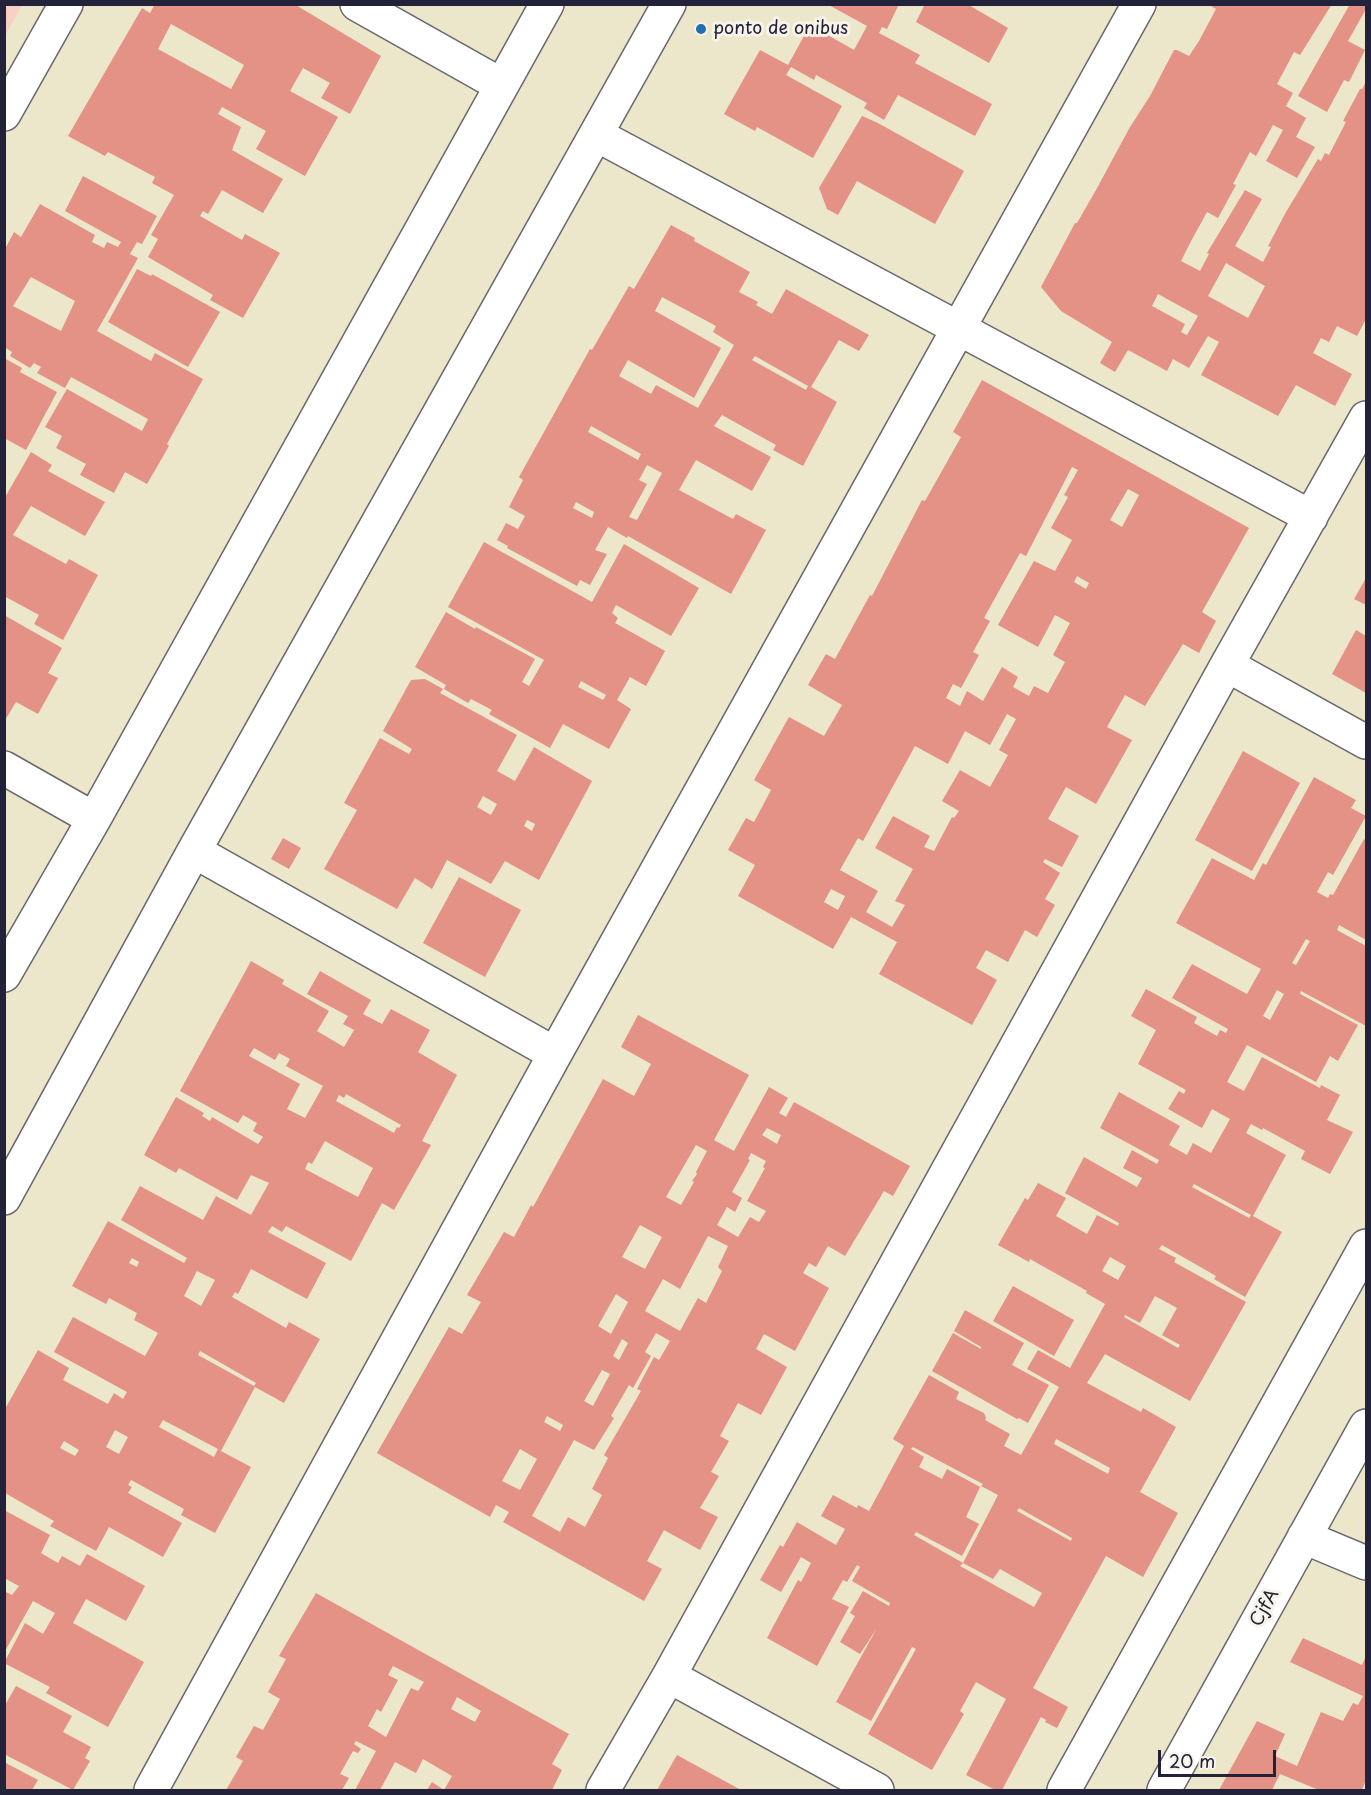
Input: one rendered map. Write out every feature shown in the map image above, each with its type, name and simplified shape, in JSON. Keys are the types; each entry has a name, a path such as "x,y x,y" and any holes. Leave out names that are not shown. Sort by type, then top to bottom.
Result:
{"street":[{"path":"4,114 66,4"},
{"path":"357,4 501,85"},
{"path":"4,975 94,819 547,4"},
{"path":"4,1198 194,851 669,4"},
{"path":"151,1791 555,1054 1139,4"},
{"path":"597,135 1311,518"},
{"path":"603,1791 669,1676 1227,664 1366,418"},
{"path":"1227,664 1366,742"},
{"path":"4,768 94,819"},
{"path":"194,851 555,1054"},
{"path":"1064,1791 1366,1246"},
{"name":"CjfA","path":"1164,1791 1366,1426"},
{"path":"1305,1537 1366,1563"},
{"path":"669,1676 877,1791"}],"shaded area":[{"path":"4,5 22,5 5,36"}],"building":[{"path":"155,4 294,4 381,56 350,114 321,98 330,83 303,68 290,91 338,117 305,176 256,149 266,131 222,107 218,114 241,127 232,150 283,179 263,213 222,190 208,214 203,211 200,216 242,240 245,234 280,253 243,318 210,300 213,295 148,257 158,239 151,235 174,195 152,183 155,177 108,152 105,156 68,136 142,8 150,13","holes":["171,24 244,65 231,89 158,49"]},
{"path":"827,4 899,4 887,29 882,27 879,33 920,55 915,63 992,104 975,136 898,95 884,120 864,108 867,103 816,75 814,80 791,67 786,75 842,106 813,158 757,127 755,131 724,114 760,50 788,65 810,25 854,50 867,26"},
{"path":"925,4 967,4 1008,28 989,63 916,22"},
{"path":"1208,4 1332,4 1300,55 1294,52 1277,84 1293,93 1286,106 1306,118 1296,137 1315,147 1297,178 1266,161 1283,130 1273,125 1256,156 1250,152 1218,218 1207,212 1181,261 1200,271 1209,254 1207,253 1245,190 1262,199 1235,246 1263,262 1271,247 1268,246 1286,212 1318,159 1321,161 1325,153 1329,155 1346,122 1343,121 1366,82 1366,319 1357,336 1337,326 1329,342 1321,338 1313,353 1352,374 1335,406 1296,385 1278,416 1201,375 1219,342 1208,336 1189,368 1173,359 1167,371 1128,350 1115,372 1100,363 1112,342 1061,311 1041,287 1174,50 1189,56 1216,9","holes":["1226,263 1265,286 1248,318 1208,296","1158,294 1198,316 1187,335 1181,332 1185,324 1152,306"]},
{"path":"1350,4 1366,4 1366,9 1348,41 1365,50 1349,82 1344,80 1327,112 1298,96"},
{"path":"862,116 964,171 935,224 857,181 838,215 827,209 819,188"},
{"path":"83,176 157,216 142,244 137,242 130,254 138,258 97,331 151,361 155,353 203,379 147,484 125,472 114,493 80,475 86,464 56,448 62,436 45,427 67,389 142,431 148,419 71,377 65,388 37,373 41,367 34,363 30,368 10,356 12,352 4,347 4,251 14,232 21,237 40,204 95,235 92,242 104,248 107,242 118,247 121,242 65,211","holes":["31,277 75,301 61,331 13,306"]},
{"path":"671,225 695,238 694,241 750,272 739,292 758,302 756,305 772,314 786,289 869,335 859,351 839,340 811,387 837,402 803,466 773,450 776,445 722,415 714,426 771,457 752,491 696,460 679,490 733,519 736,514 766,530 731,594 608,527 595,550 607,554 590,585 580,580 577,586 507,548 508,546 497,540 506,523 518,529 525,516 509,507 523,480 519,477 590,349 592,350 629,286 634,289","holes":["662,297 716,326 713,332 734,345 698,408 656,385 651,394 619,376 628,360 694,398 721,348 655,311","755,356 808,386 806,390 752,360","591,426 641,454 638,460 588,432","647,465 662,473 637,520 629,517 647,484 639,480","576,502 594,512 592,518 573,508"]},
{"path":"137,269 151,276 152,274 220,312 188,367 108,322"},
{"path":"4,358 22,368 20,372 57,392 26,450 4,438"},
{"path":"982,380 1249,528 1202,612 1216,621 1199,653 1183,644 1145,706 1125,695 1107,727 1132,740 1096,804 1066,787 1048,819 1079,836 1062,867 1045,859 1043,862 1060,873 1045,899 1055,905 1037,937 1025,930 1008,962 986,950 976,968 997,980 972,1025 879,974 897,942 851,917 833,949 738,896 755,865 728,850 746,818 754,822 771,790 754,780 789,717 824,736 842,705 808,685 826,654 835,659 870,595 872,596 922,500 925,501 961,437 953,432","holes":["1072,467 1078,470 1064,495 1068,497 1051,528 1072,540 1055,571 1034,561 998,625 1038,647 1055,615 1070,623 1053,655 1065,662 1048,693 1034,686 1029,696 1013,687 1018,677 1002,667 983,701 967,691 960,706 946,698 953,684 961,688 979,655 973,652 990,621 984,618 1020,553 1026,556","1128,489 1139,495 1122,527 1110,520","1077,576 1089,583 1086,589 1074,582","1007,714 1016,719 999,750 1008,755 990,787 960,770 942,801 959,811 954,818 952,817 934,851 924,847 930,836 893,816 875,848 913,869 895,901 905,905 892,927 866,912 878,891 840,870 858,838 863,841 915,746 948,764 965,731 990,745","831,889 845,896 838,910 824,902"]},
{"path":"31,452 52,465 48,471 105,502 85,536 31,506 13,535 66,564 69,559 98,575 63,640 34,624 39,615 4,596 4,499"},
{"path":"484,542 592,602 624,544 699,588 671,636 616,605 612,613 618,618 615,623 665,651 646,686 630,677 617,700 631,709 609,749 563,724 550,748 489,714 492,710 471,699 468,703 444,689 446,685 415,667 446,612 535,659 522,682 529,686 544,660 448,607","holes":["581,681 606,695 603,700 578,687"]},
{"path":"1366,578 1366,605 1354,599"},
{"path":"4,615 62,648 48,673 58,678 38,714 16,702 4,722"},
{"path":"1356,630 1366,636 1366,693 1332,674"},
{"path":"425,679 443,689 440,693 517,735 497,771 515,781 534,747 592,781 539,880 505,861 491,884 447,860 432,889 415,878 397,909 324,869 357,810 344,803 380,738 409,754 412,749 383,731 411,680","holes":["483,796 497,804 491,815 477,807","527,820 535,824 532,831 524,826"]},
{"path":"1243,751 1300,783 1252,871 1195,840"},
{"path":"1314,777 1356,800 1351,808 1366,816 1333,875 1328,872 1317,892 1328,898 1330,894 1333,895 1364,839 1366,841 1366,940 1339,925 1337,930 1366,946 1366,1026 1301,991 1300,994 1358,1025 1338,1061 1330,1056 1316,1082 1247,1045 1227,1082 1244,1091 1262,1057 1320,1088 1321,1085 1340,1095 1327,1120 1353,1132 1330,1174 1301,1159 1305,1151 1251,1124 1246,1133 1286,1155 1253,1216 1194,1184 1192,1187 1249,1218 1251,1215 1282,1232 1245,1297 1214,1279 1216,1276 1162,1245 1159,1249 1176,1258 1174,1262 1246,1302 1190,1401 1105,1354 1087,1383 1141,1412 1143,1408 1176,1427 1140,1492 1178,1513 1143,1577 1106,1556 1033,1688 1068,1707 1057,1728 1045,1722 1046,1720 1041,1717 1002,1790 995,1790 966,1775 1006,1699 976,1682 960,1711 964,1714 932,1770 868,1734 916,1649 912,1647 871,1721 836,1702 877,1628 860,1654 840,1642 855,1616 850,1613 863,1591 889,1606 890,1603 852,1581 860,1567 857,1565 847,1582 843,1580 832,1599 849,1607 817,1666 767,1638 798,1580 801,1582 811,1563 801,1557 781,1592 760,1580 780,1545 783,1547 797,1522 836,1545 845,1529 821,1516 833,1495 857,1508 858,1505 869,1511 904,1446 893,1439 929,1375 959,1392 956,1399 984,1413 985,1420 1010,1434 1004,1446 1021,1455 1059,1387 1027,1369 1038,1350 1070,1368 1105,1304 1086,1293 1087,1291 1030,1259 1029,1262 998,1245 1025,1198 1028,1200 1038,1183 1066,1198 1056,1216 1087,1234 1097,1215 1118,1226 1119,1223 1065,1193 1084,1157 1137,1187 1142,1178 1123,1168 1132,1150 1157,1164 1159,1160 1100,1128 1119,1092 1180,1126 1169,1145 1187,1155 1193,1143 1211,1153 1230,1119 1212,1109 1202,1128 1168,1109 1179,1091 1184,1094 1186,1090 1138,1064 1156,1030 1131,1016 1146,989 1197,1017 1194,1023 1217,1036 1220,1030 1226,1033 1228,1029 1172,998 1192,964 1247,994 1261,969 1176,923 1212,858 1254,880 1263,863 1266,865","holes":["1306,939 1310,941 1296,965 1292,963","1277,990 1284,994 1270,1020 1263,1016","1110,1257 1126,1266 1118,1280 1102,1271","1155,1296 1177,1308 1162,1335 1180,1345 1178,1348 1124,1317 1125,1315 1140,1323","1056,1439 1110,1468 1108,1474 1054,1444","913,1447 983,1484 981,1486 998,1495 963,1563 914,1535 916,1532 962,1556 979,1524 966,1517 980,1487 947,1469 942,1479 919,1467 924,1457 911,1449","1019,1508 1072,1538 1071,1541 1017,1511","963,1563 993,1579 1000,1569 1042,1593 1034,1607 960,1566"]},
{"path":"283,838 301,848 289,869 271,859"},
{"path":"459,877 521,910 485,977 423,943"},
{"path":"251,961 284,980 282,984 329,1011 317,1031 344,1047 354,1030 343,1024 348,1016 307,994 320,971 371,1000 363,1014 382,1024 391,1009 430,1030 418,1052 457,1075 422,1141 431,1145 394,1210 382,1203 351,1261 286,1226 282,1232 272,1226 268,1232 326,1263 307,1299 251,1269 238,1294 235,1292 232,1297 286,1328 289,1322 320,1339 284,1403 255,1387 221,1451 251,1467 215,1533 181,1515 184,1509 131,1480 128,1485 132,1487 128,1493 182,1523 163,1557 109,1527 96,1551 50,1526 54,1521 5,1493 5,1409 38,1350 69,1368 63,1380 108,1404 114,1393 123,1399 127,1392 54,1352 73,1317 145,1356 158,1333 134,1320 137,1313 109,1298 106,1304 72,1286 108,1221 184,1263 187,1258 121,1220 140,1186 203,1220 216,1196 251,1215 269,1183 251,1175 237,1200 179,1168 176,1173 144,1155 176,1097 204,1113 202,1116 210,1121 212,1117 258,1144 263,1137 253,1131 257,1123 243,1115 238,1123 180,1091","holes":["254,1048 275,1060 279,1053 290,1059 286,1066 323,1086 305,1118 287,1109 300,1084 249,1056","346,1094 401,1125 394,1133 336,1101 339,1095 344,1098","325,1141 373,1168 358,1197 305,1169 308,1162 312,1164","132,1258 139,1262 137,1267 129,1263","197,1271 215,1280 201,1306 184,1296","200,1351 256,1383 254,1386 198,1355","163,1420 218,1449 214,1457 159,1427","115,1430 128,1437 119,1454 106,1447","64,1441 79,1450 75,1456 60,1448"]},
{"path":"638,1015 749,1075 714,1140 734,1151 769,1087 788,1098 779,1113 786,1117 794,1102 910,1166 893,1196 884,1191 845,1256 828,1246 816,1267 809,1263 803,1273 829,1288 795,1351 764,1334 756,1349 787,1367 761,1415 738,1403 720,1436 729,1441 711,1472 719,1476 700,1508 718,1517 700,1550 664,1530 647,1561 662,1569 644,1601 503,1522 509,1512 496,1505 490,1517 377,1453 449,1327 462,1334 481,1302 467,1295 504,1232 514,1237 531,1205 533,1207 603,1079 634,1096 651,1064 621,1047","holes":["767,1128 781,1135 777,1144 762,1135","696,1145 707,1151 692,1181 694,1182 681,1205 666,1197","751,1153 766,1161 763,1167 765,1168 747,1201 766,1211 759,1222 750,1217 738,1237 717,1225 727,1207 735,1212 742,1198 732,1192 750,1160 748,1159","640,1225 662,1237 645,1269 622,1257","708,1236 728,1246 718,1267 722,1271 706,1303 698,1298 680,1331 645,1311 663,1279 680,1289","616,1294 628,1302 611,1334 598,1326","656,1333 670,1341 659,1360 654,1357 637,1389 641,1391 604,1455 608,1458 592,1489 602,1495 585,1527 568,1517 560,1532 532,1516 574,1440 594,1450 614,1418 611,1416 629,1385 633,1388 651,1356 645,1352","622,1339 628,1343 619,1360 613,1356","602,1370 610,1374 593,1406 584,1401","547,1416 563,1425 560,1431 544,1422","520,1449 537,1459 520,1490 502,1481"]},
{"path":"1013,1286 1074,1320 1054,1356 993,1321"},
{"path":"965,1310 1024,1343 1012,1365 1049,1385 1028,1423 932,1371 953,1333 981,1349 954,1331"},
{"path":"4,1510 50,1535 41,1553 58,1563 62,1556 80,1566 87,1554 145,1586 126,1621 86,1599 73,1623 144,1662 108,1727 46,1693 50,1687 4,1663 25,1623 43,1634 55,1613 33,1601 4,1653 4,1591 12,1595 19,1586 4,1578"},
{"path":"316,1593 569,1734 552,1764 562,1770 552,1790 444,1790 452,1776 423,1759 416,1773 395,1762 380,1790 355,1790 376,1751 356,1741 354,1744 361,1749 358,1753 353,1751 340,1774 349,1778 342,1790 226,1790 243,1761 236,1757 254,1726 263,1730 280,1699 268,1692 286,1659 279,1656","holes":["393,1666 424,1682 418,1691 411,1688 386,1737 368,1726 377,1709 381,1712 398,1680 388,1675","457,1697 481,1711 475,1722 451,1709"]},
{"path":"1303,1638 1362,1665 1366,1656 1366,1780 1362,1790 1319,1790 1280,1774 1272,1790 1219,1790 1257,1721 1285,1734 1275,1756 1297,1766 1321,1712 1343,1721 1353,1703 1358,1705 1363,1696 1290,1662"},
{"path":"16,1686 72,1716 63,1732 91,1747 85,1758 90,1761 73,1790 4,1754 4,1707"},
{"path":"677,1755 741,1790 657,1790"},
{"path":"4,1762 38,1780 32,1790 4,1790"},
{"path":"432,1782 444,1790 427,1790"}],"place":[{"name":"ponto de onibus","path":"701,29"}]}
